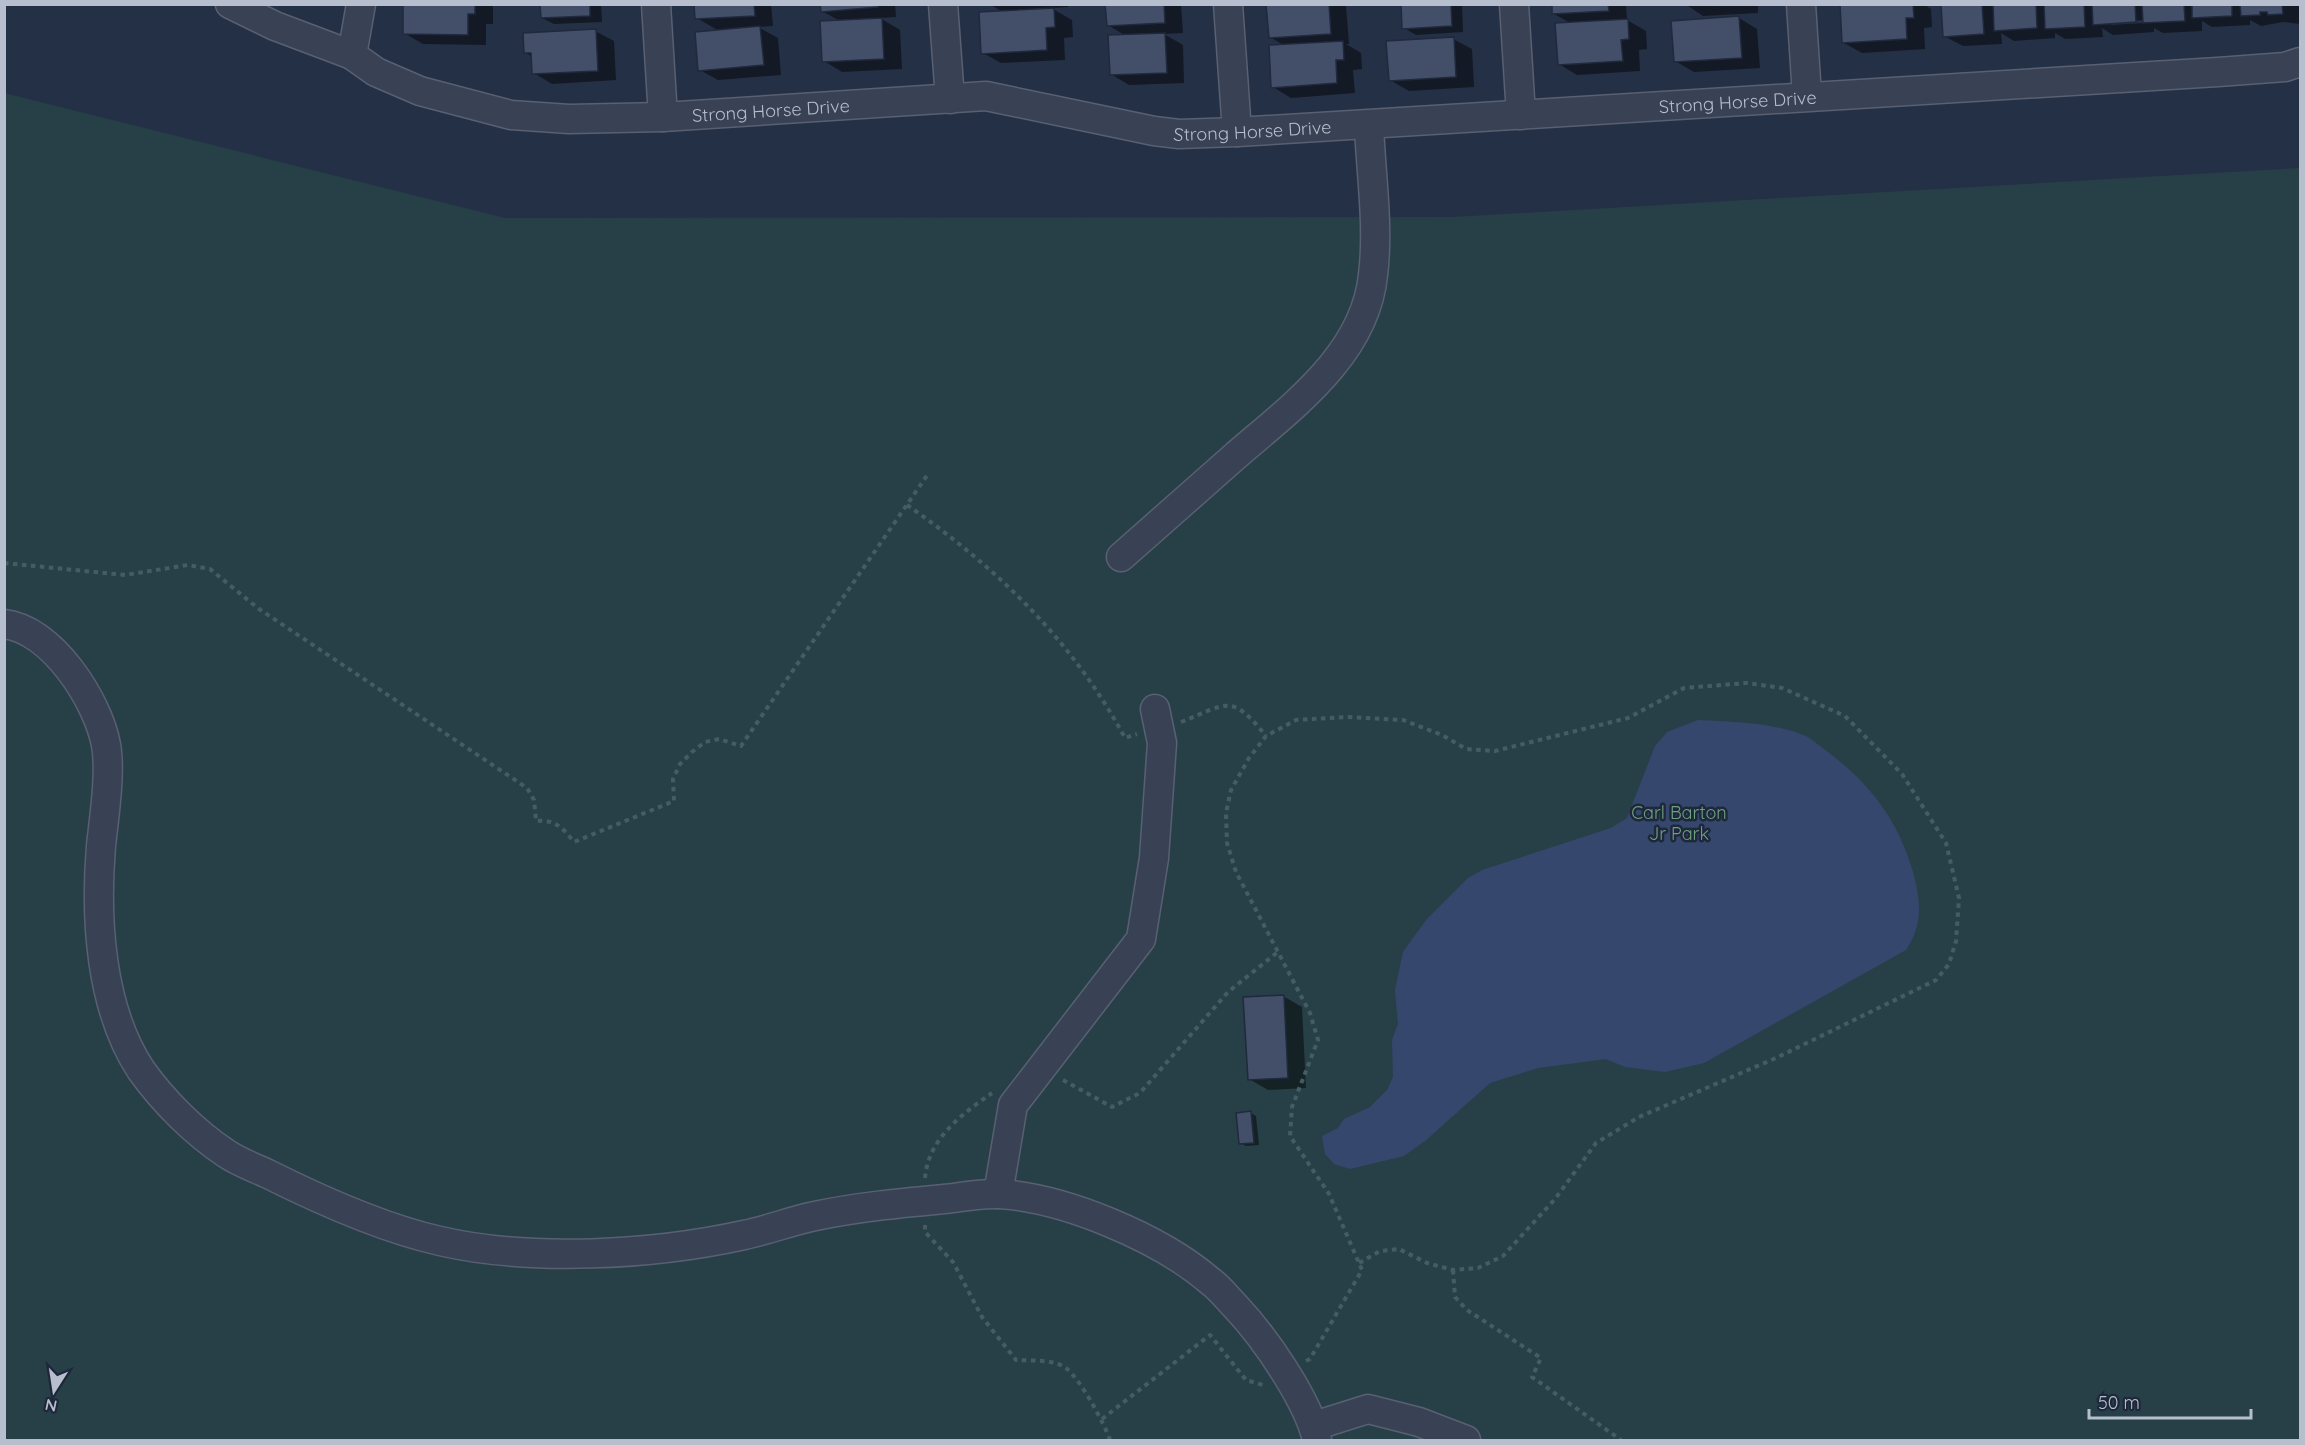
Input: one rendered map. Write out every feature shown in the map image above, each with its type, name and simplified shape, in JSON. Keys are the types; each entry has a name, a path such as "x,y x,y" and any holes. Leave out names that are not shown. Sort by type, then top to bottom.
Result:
{"street":[{"name":"Strong Horse Drive","path":"230,4 275,26 352,55 376,72 420,91 511,115 569,119 663,117 986,96 1154,131 1179,134 1369,126 1807,96 2218,72 2285,67 2301,62"},
{"path":"352,55 361,4"},
{"path":"656,4 663,117"},
{"path":"943,4 950,99"},
{"path":"1228,4 1237,132"},
{"path":"1514,4 1521,115"},
{"path":"1801,4 1807,96"},
{"path":"1121,557 1305,394 1340,355 1362,320 1373,277 1375,228 1369,126"},
{"path":"4,624 13,625 56,650 88,696 106,746 98,879 101,947 113,1008 140,1068 174,1110 228,1154 299,1190 380,1222 440,1241 523,1253 594,1252 666,1247 742,1236 817,1215 998,1194 1066,1206 1146,1239 1210,1280 1254,1327 1285,1373 1315,1433 1368,1409 1419,1422 1466,1440"},
{"path":"998,1194 1013,1105 1141,939 1154,858 1162,743 1157,720"}],"path":[{"path":"4,563 125,574 188,565 210,569 259,609 527,788 534,800 536,821 547,819 559,824 574,842 674,801 673,779 680,764 705,742 718,739 741,746 928,474"},
{"path":"907,505 943,530 1031,607 1066,647 1108,708 1125,738 1157,720 1227,704 1238,706 1266,736"},
{"path":"1102,1419 1210,1335 1246,1380 1263,1385 1310,1359 1362,1270 1329,1194 1290,1136 1292,1107 1318,1040 1310,1013 1279,950 1236,872 1227,843 1226,813 1231,789 1249,758 1266,736 1296,720 1347,717 1403,720 1442,735 1466,749 1495,751 1628,718 1684,688 1747,683 1782,688 1845,716 1902,774 1947,843 1959,898 1956,941 1949,964 1935,980 1776,1058 1639,1117 1596,1143 1555,1199 1503,1256 1478,1268 1453,1270 1427,1263 1399,1249 1380,1251 1359,1263"},
{"path":"1030,1083 1049,1079 1068,1080 1112,1107 1140,1093 1228,992 1279,950"},
{"path":"994,1091 963,1113 942,1135 926,1167 925,1232 953,1262 982,1317 1016,1360 1053,1363 1067,1369 1102,1419 1110,1440"},
{"path":"1453,1270 1455,1298 1467,1310 1541,1358 1532,1377 1621,1440"}],"green space":[{"name":"Carl Barton Jr Park","path":"4,93 505,218 1453,217 2300,168 2300,1440 5,1440"}],"water":[{"path":"1698,720 1766,725 1806,736 1843,764 1870,791 1891,820 1899,836 1916,883 1919,903 1918,922 1912,941 1906,950 1704,1063 1665,1072 1625,1067 1606,1059 1538,1068 1490,1083 1425,1141 1404,1156 1350,1169 1334,1164 1325,1154 1322,1136 1338,1128 1344,1119 1370,1107 1387,1090 1393,1077 1392,1040 1398,1024 1395,990 1403,952 1426,920 1468,878 1482,870 1611,828 1627,818 1655,746 1667,732"}],"building":[{"path":"403,4 475,4 475,14 468,14 468,35 403,34"},
{"path":"540,4 590,4 590,16 541,18"},
{"path":"694,4 754,4 755,16 695,19"},
{"path":"820,4 878,4 878,7 821,12"},
{"path":"1105,4 1164,4 1165,23 1107,26"},
{"path":"1266,4 1329,4 1331,34 1269,38"},
{"path":"1401,4 1451,4 1452,26 1402,29"},
{"path":"1552,4 1608,4 1609,11 1552,14"},
{"path":"1840,4 1913,4 1914,18 1906,18 1907,39 1842,43"},
{"path":"1941,4 1982,4 1984,34 1943,37"},
{"path":"1993,4 2036,4 2037,28 1994,31"},
{"path":"2044,4 2084,4 2085,27 2045,29"},
{"path":"2092,4 2135,4 2136,22 2093,25"},
{"path":"2142,4 2184,4 2185,21 2143,23"},
{"path":"2192,4 2232,4 2232,16 2192,18"},
{"path":"2240,4 2282,4 2283,14 2268,15 2267,12 2260,12 2260,15 2241,16"},
{"path":"1054,8 1055,27 1046,28 1047,50 981,54 979,12"},
{"path":"1739,16 1742,58 1674,62 1671,21"},
{"path":"882,18 884,59 822,62 820,21"},
{"path":"1628,19 1629,39 1621,40 1623,61 1558,65 1555,23"},
{"path":"760,26 764,65 698,71 695,32"},
{"path":"596,29 598,71 532,74 531,53 524,53 523,33"},
{"path":"1165,33 1167,73 1110,75 1108,35"},
{"path":"1454,37 1456,77 1389,81 1386,41"},
{"path":"1343,41 1344,60 1336,60 1337,83 1271,88 1269,45"},
{"path":"1284,995 1288,1078 1248,1080 1243,997"},
{"path":"1251,1111 1254,1143 1239,1144 1236,1113"}]}
